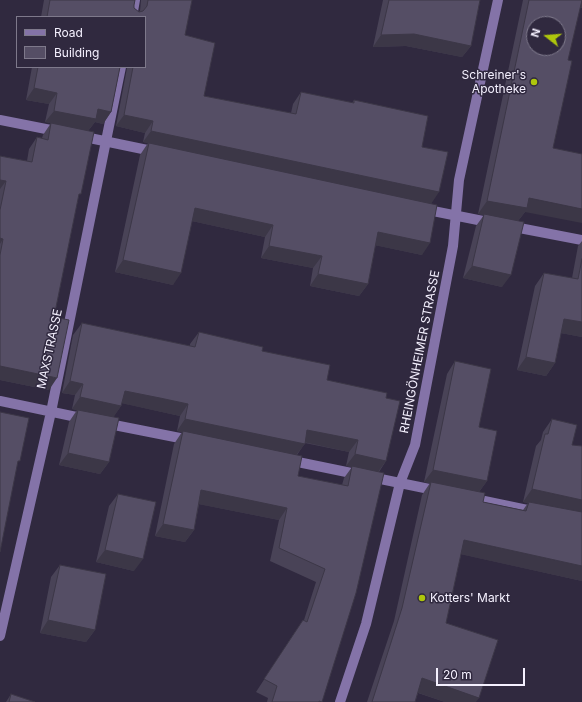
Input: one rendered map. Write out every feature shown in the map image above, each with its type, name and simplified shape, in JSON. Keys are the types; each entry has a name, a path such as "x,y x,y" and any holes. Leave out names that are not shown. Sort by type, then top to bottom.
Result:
{"street":[{"path":"132,16 135,0"},
{"name":"RHEINGÖNHEIMER STRASSE","path":"340,702 366,624 400,483 415,445 454,246 459,180 498,0"},
{"name":"MAXSTRASSE","path":"0,636 51,412 121,68"},
{"path":"0,120 168,154"},
{"path":"409,206 582,240"},
{"path":"0,401 198,442"},
{"path":"276,458 446,493"},
{"path":"461,496 544,513"}],"building":[{"path":"50,0 135,0 134,8 139,12 143,11 147,6 148,0 192,0 185,35 215,43 204,96 296,114 301,92 354,103 354,100 428,116 422,147 448,152 439,192 151,131 153,121 124,115 133,68 146,68 146,16 47,16"},
{"path":"389,0 480,0 471,46 414,34 381,35"},
{"path":"529,0 582,0 568,60 572,61 553,148 582,154 582,209 529,198 527,208 487,201"},
{"path":"38,68 120,68 111,112 98,109 96,119 54,111 57,93 34,88"},
{"path":"51,123 94,132 81,194 79,194 54,317 69,320 57,378 0,366 0,255 3,239 0,238 0,210 6,181 0,180 0,156 32,162 37,137 48,140"},
{"path":"149,143 437,205 430,243 378,232 368,284 318,274 322,256 269,246 273,225 195,208 181,273 123,260"},
{"path":"484,214 524,222 511,275 472,266"},
{"path":"582,259 582,322 564,319 555,363 526,357 544,273 578,279"},
{"path":"82,323 195,347 199,332 263,347 262,351 330,365 327,380 387,393 386,398 400,401 386,461 355,454 358,440 307,430 305,444 185,419 188,404 160,398 125,391 121,406 80,397 83,384 70,381"},
{"path":"455,361 491,369 479,427 497,431 487,481 433,470"},
{"path":"78,410 119,418 109,462 68,453"},
{"path":"0,412 29,418 20,461 18,461 0,552"},
{"path":"552,419 577,425 572,445 582,446 582,500 532,489 545,434 548,434"},
{"path":"183,431 302,456 298,476 348,486 352,466 384,473 356,593 322,702 272,702 277,686 264,679 303,620 307,622 325,569 279,548 287,508 201,490 194,530 163,524"},
{"path":"431,482 485,493 483,502 526,511 529,502 582,512 582,566 464,540 446,623 498,640 479,698 422,678 415,702 372,702 402,608"},
{"path":"118,494 156,502 143,559 105,550"},
{"path":"60,565 106,574 95,630 48,620"},
{"path":"11,694 35,702 9,702"}],"place":[{"name":"Schreiner's Apotheke","path":"534,82"},
{"name":"Kotters' Markt","path":"422,598"}]}
